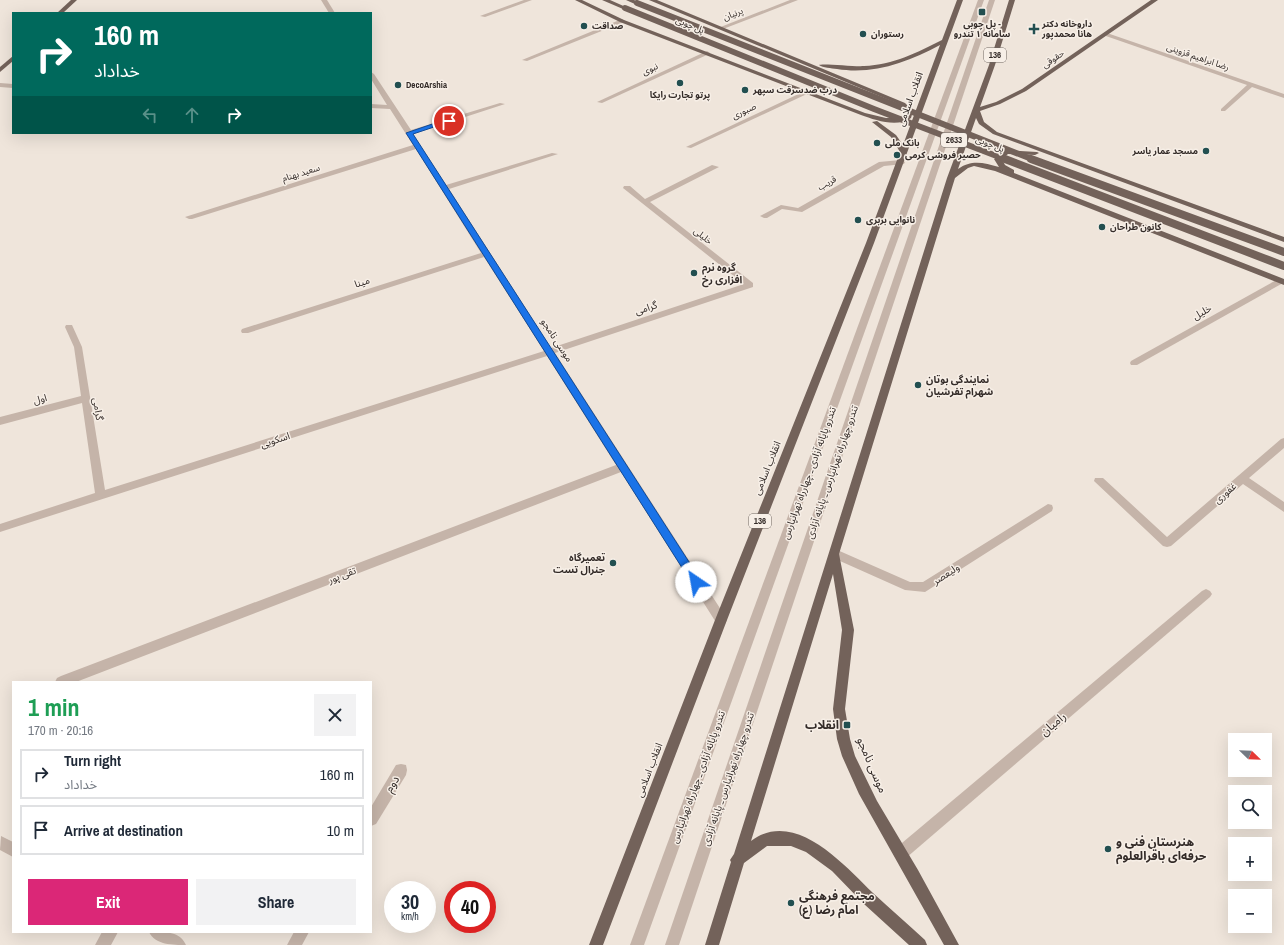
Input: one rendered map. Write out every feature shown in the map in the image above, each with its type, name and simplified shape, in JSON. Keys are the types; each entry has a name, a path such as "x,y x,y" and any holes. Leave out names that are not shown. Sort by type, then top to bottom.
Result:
{"main road":[{"path":"61,12 74,0"},
{"path":"578,0 622,21 863,114 887,121 900,122 908,118 910,111 903,104 652,0"},
{"name":"پل چوبی","path":"605,0 882,112 1284,266"},
{"name":"پل چوبی","path":"629,0 1028,158 1284,252"},
{"name":"انقلاب اسلامی","path":"596,945 721,620 870,243 960,0"},
{"name":"136","path":"712,945 737,860 835,554 951,178 976,110 1012,0"},
{"name":"حقوقی","path":"976,110 998,103 1018,93 1155,0"},
{"path":"797,60 836,68 854,69 885,67 913,58 946,40"},
{"path":"0,70 12,59"},
{"path":"976,110 981,123 995,133 1058,158 1284,240"},
{"path":"863,114 883,126 894,136 902,158"},
{"path":"1034,185 1002,166 998,159 1006,152 1020,151 1058,158"},
{"path":"951,178 964,165 971,164 998,169 1034,185 1282,281"},
{"name":"موسی نامجو","path":"835,554 848,630 847,648 841,684 840,720 846,746 855,771 874,809 901,853 952,945"},
{"path":"737,860 765,839 791,839 811,847 837,866 869,899 920,945"}],"street":[{"path":"324,0 331,12"},
{"path":"483,16 529,0"},
{"name":"پرنیان","path":"721,28 795,0"},
{"name":"تندرو پایانه آزادی ـ چهارراه تهرانپارس","path":"637,945 981,0"},
{"name":"تندرو چهارراه تهرانپارس ـ پایانه آزادی","path":"672,945 992,0"},
{"path":"525,60 622,21"},
{"name":"رضا ابراهیم قزوینی","path":"1105,34 1284,96"},
{"name":"نبوی","path":"600,102 707,53"},
{"name":"موسی نامجو","path":"372,76 721,620"},
{"path":"1223,110 1251,85"},
{"path":"0,86 12,86"},
{"name":"صبوری","path":"689,147 807,92"},
{"path":"409,133 502,104"},
{"path":"372,106 392,107"},
{"name":"سعید بهنام","path":"189,217 418,146"},
{"path":"444,188 554,154"},
{"name":"قریب","path":"764,216 781,207 798,210 882,164 902,158"},
{"path":"644,202 715,167"},
{"name":"خلیلی","path":"627,188 750,285"},
{"name":"مینا","path":"245,331 486,254"},
{"name":"خلیل","path":"1134,364 1282,281"},
{"name":"گرامی","path":"549,352 750,285"},
{"name":"گرامی","path":"68,327 78,347 101,496"},
{"name":"اسکویی","path":"0,528 549,352"},
{"name":"اول","path":"0,421 86,398"},
{"name":"غفوری","path":"1099,481 1167,543 1284,442"},
{"name":"تقی پور","path":"64,681 623,467"},
{"path":"1242,478 1284,508"},
{"name":"ولیعصر","path":"835,554 909,587 925,587 1048,508"},
{"name":"رامیان","path":"901,853 1206,594"},
{"name":"دوم","path":"372,817 401,770"},
{"path":"1,843 12,849"},
{"path":"102,945 110,933"},
{"path":"158,933 179,945"},
{"path":"294,945 301,933"}],"place":[{"name":"پل چوبی - سامانه ۱ تندرو","path":"982,12"},
{"name":"صداقت","path":"584,26"},
{"name":"داروخانه دکتر هانا محمدپور","path":"1034,29"},
{"name":"رستوران","path":"863,34"},
{"name":"پرتو تجارت رایکا","path":"680,83"},
{"name":"DecoArshia","path":"398,85"},
{"name":"درب ضدسرقت سپهر","path":"745,90"},
{"name":"بانک ملی","path":"877,143"},
{"name":"مسجد عمار یاسر","path":"1206,151"},
{"name":"حصیر فروشی کرمی","path":"897,155"},
{"name":"نانوایی بربری","path":"858,220"},
{"name":"کانون طراحان","path":"1102,227"},
{"name":"گروه نرم افزاری رخ","path":"694,273"},
{"name":"نمایندگی بوتان شهرام تفرشیان","path":"918,385"},
{"name":"تعمیرگاه جنرال تست","path":"613,563"},
{"name":"انقلاب","path":"847,725"},
{"name":"هنرستان فنی و حرفه‌ای باقرالعلوم","path":"1108,849"},
{"name":"مجتمع فرهنگی امام رضا (ع)","path":"791,903"}],"route":[{"path":"449,121 409,133 696,582"}]}
